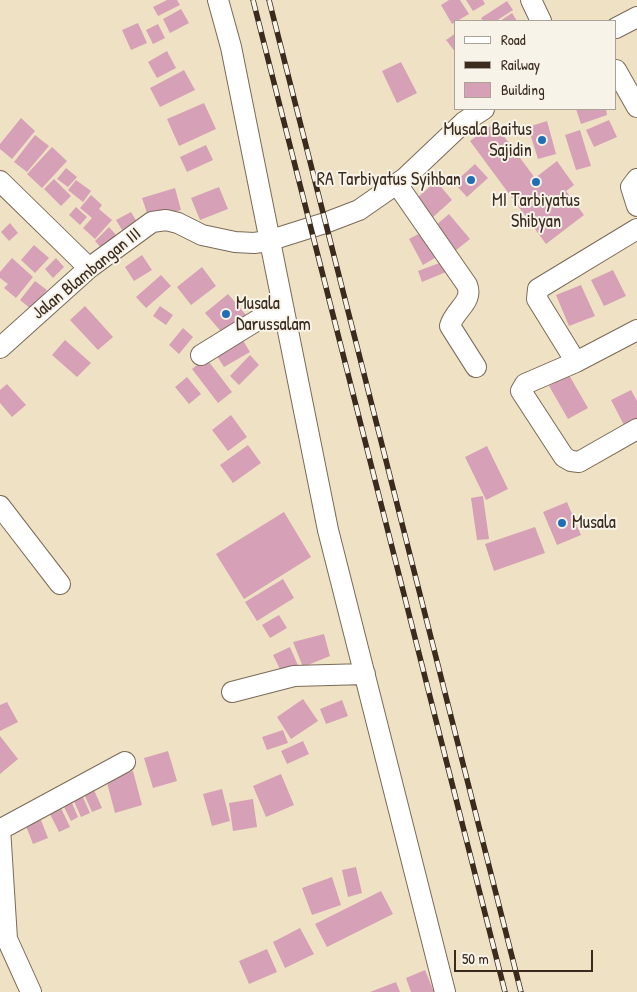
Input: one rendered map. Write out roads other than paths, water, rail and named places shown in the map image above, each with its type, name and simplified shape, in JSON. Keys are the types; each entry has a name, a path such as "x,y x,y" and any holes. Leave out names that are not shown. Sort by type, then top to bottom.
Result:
{"street":[{"path":"218,0 230,47 328,530 445,992"},
{"path":"531,0 541,20"},
{"path":"617,27 637,17"},
{"path":"617,72 637,107"},
{"name":"Jalan Blambangan III","path":"0,348 89,268 152,222 166,220 178,223 202,234 235,242 268,241 360,210 396,184 464,122 482,110"},
{"path":"637,179 631,187 637,206"},
{"path":"0,181 89,268"},
{"path":"396,184 467,284 469,294 466,302 454,316 450,326 476,367"},
{"path":"576,362 537,299 538,289 637,229"},
{"path":"201,355 282,305"},
{"path":"637,330 576,362 525,384 521,391 564,457 571,461 579,462 637,429"},
{"path":"0,506 60,584"},
{"path":"232,692 294,676 343,673 365,674"},
{"path":"31,992 7,939 0,828 125,762"}],"railway":[{"path":"253,0 505,992"},
{"path":"269,0 521,992"}],"place":[{"name":"Musala Baitus Sajidin","path":"542,140"},
{"name":"RA Tarbiyatus Syihban","path":"471,180"},
{"name":"MI Tarbiyatus Shibyan","path":"536,182"},
{"name":"Musala Darussalam","path":"226,314"},
{"name":"Musala","path":"562,523"}]}
